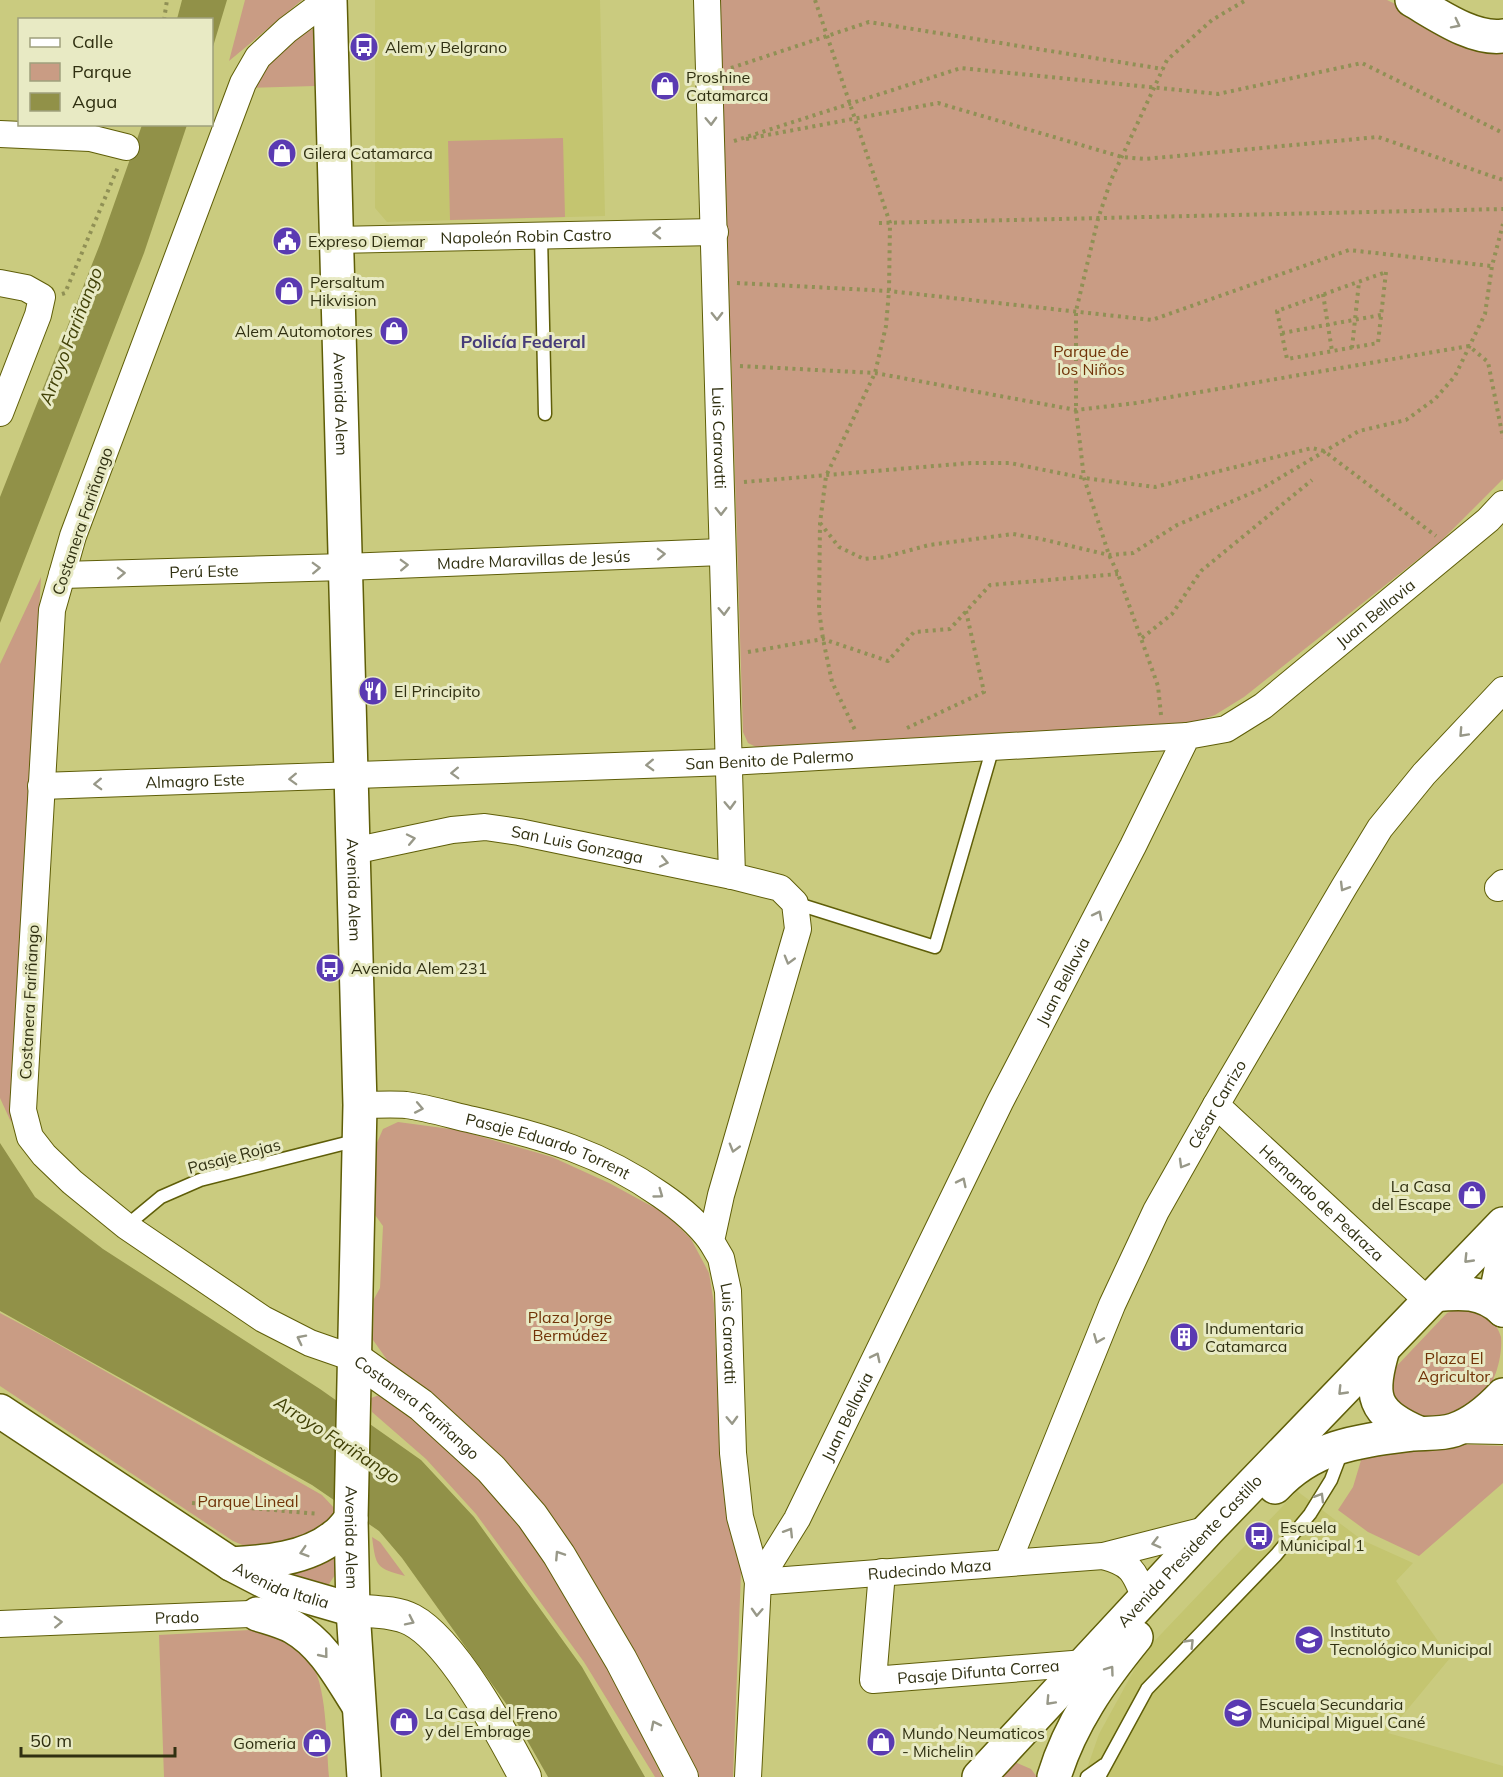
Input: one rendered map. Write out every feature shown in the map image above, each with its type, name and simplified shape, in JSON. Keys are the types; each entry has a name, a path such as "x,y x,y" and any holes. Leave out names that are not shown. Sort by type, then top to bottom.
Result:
{"main road":[{"name":"Avenida Alem","path":"328,0 361,1140 355,1393 340,1517 353,1610 363,1777"},
{"path":"1412,0 1477,35 1490,38 1503,36"},
{"path":"1431,1298 1503,1224"},
{"path":"1503,1260 1498,1284 1503,1310"},
{"path":"1431,1298 1463,1292 1494,1302 1503,1310"},
{"name":"Avenida Presidente Castillo","path":"986,1770 1209,1529 1431,1298"},
{"path":"1383,1349 1375,1381 1380,1406 1388,1417 1399,1425 1419,1433"},
{"path":"1453,1430 1489,1410 1503,1395"},
{"name":"Avenida Italia","path":"0,1411 231,1564 277,1588 353,1610"},
{"name":"Avenida Presidente Castillo","path":"1054,1777 1061,1755 1085,1706 1109,1670 1147,1623 1288,1473 1314,1455 1344,1445 1453,1430"},
{"path":"231,1564 274,1560 312,1550 334,1537 340,1517"},
{"path":"257,1614 291,1626 312,1640 328,1659 359,1706"},
{"path":"986,1770 1012,1752 1024,1753 1035,1758 1044,1766 1049,1777"}],"street":[{"name":"Costanera Fariñango","path":"328,0 287,30 258,57 243,83 73,536 52,610 23,1110 30,1137 44,1155 72,1182 126,1226 263,1319 310,1343 356,1359 421,1405 491,1468 532,1516 559,1555 621,1660 682,1777"},
{"name":"Luis Caravatti","path":"707,0 732,876"},
{"path":"0,134 90,138 126,147"},
{"name":"Napoleón Robin Castro","path":"336,240 715,232"},
{"path":"0,283 26,288 42,297 38,315 0,413"},
{"name":"Juan Bellavia","path":"758,1582 797,1519 1000,1102 1134,846 1187,736 1226,729 1263,706 1498,519"},
{"name":"Madre Maravillas de Jesús","path":"345,567 722,552"},
{"name":"Perú Este","path":"63,575 345,567"},
{"name":"César Carrizo","path":"1008,1562 1112,1305 1156,1211 1216,1105 1380,828 1424,774 1503,690"},
{"name":"San Benito de Palermo","path":"351,777 729,762 1187,736"},
{"name":"Almagro Este","path":"41,786 351,777"},
{"name":"San Luis Gonzaga","path":"353,851 452,830 486,827 732,876 780,888 795,903"},
{"path":"711,1241 720,1195 798,929 795,903"},
{"name":"Pasaje Eduardo Torrent","path":"360,1105 406,1105 537,1135 590,1154 634,1176 674,1204 704,1231 711,1241"},
{"name":"Hernando de Pedraza","path":"1216,1105 1431,1298"},
{"name":"Luis Caravatti","path":"711,1241 721,1258 728,1291 733,1453 740,1517 758,1582 748,1777"},
{"path":"1453,1430 1503,1431"},
{"name":"Rudecindo Maza","path":"758,1582 1008,1562 1103,1557 1209,1529"},
{"name":"Rudecindo Maza","path":"1103,1557 1121,1561 1132,1570 1145,1598"},
{"name":"Pasaje Difunta Correa","path":"882,1572 873,1680 1085,1663"},
{"name":"Prado","path":"0,1624 353,1610"},
{"name":"Avenida Italia","path":"353,1610 393,1614 412,1620 426,1630 452,1657 498,1726 525,1777"}],"lane":[{"path":"541,236 545,414"},
{"path":"795,903 935,947 993,747"},
{"name":"Pasaje Rojas","path":"126,1226 161,1197 200,1180 361,1140"},
{"path":"1087,1777 1102,1771 1147,1689 1276,1555 1310,1514 1330,1479 1344,1445"}],"path":[{"path":"164,18 167,0"},
{"path":"815,0 890,223 886,326 875,373 826,476 820,522 819,610 823,639 832,682 860,740"},
{"path":"1161,722 1158,686 1142,638 1109,555 1084,478 1076,410 1076,311 1098,219 1111,180 1167,60 1212,20 1246,0"},
{"path":"730,69 869,21 1163,69"},
{"path":"1503,133 1362,63 1218,94 961,68 730,142 938,103 1122,157 1145,159 1378,137 1503,180"},
{"path":"42,297 65,293 126,147"},
{"path":"879,223 1503,209"},
{"path":"820,522 839,547 864,559 885,557 929,545 1013,534 1109,555 1133,553 1177,525 1261,489 1359,431 1406,420 1435,399 1455,376 1485,314 1492,266 1503,224"},
{"path":"736,283 889,291 1152,320 1349,250 1492,266"},
{"path":"1386,272 1378,343 1287,359 1277,310 1323,294 1386,272"},
{"path":"1352,348 1359,282"},
{"path":"1323,294 1332,351"},
{"path":"1282,333 1381,315"},
{"path":"739,366 875,373 1076,410 1136,403 1469,346 1488,362 1503,438"},
{"path":"744,482 971,463 1010,463 1084,478 1155,487 1312,448 1324,451 1436,536"},
{"path":"1142,638 1172,614 1201,571 1312,480"},
{"path":"748,652 823,639 888,661 914,633 950,629 990,585 1118,574"},
{"path":"904,729 984,692 966,611"},
{"path":"192,1503 340,1517"}],"shaded area":[{"path":"375,0 600,0 605,216 387,222 375,208"},
{"path":"1297,1491 1362,1540 1413,1563 1396,1581 1450,1658 1388,1733 1503,1766 1503,1777 1084,1777 1099,1734 1144,1652"}],"green space":[{"path":"245,0 302,0 229,61"},
{"name":"Parque de los Niños","path":"720,0 1387,0 1482,46 1503,45 1503,479 1441,541 1244,697 1215,715 1184,726 760,749 748,743 743,732"},
{"path":"313,29 315,86 248,88 276,54 293,40"},
{"path":"563,138 565,217 450,220 448,141"},
{"path":"41,577 11,1122 0,1098 0,664"},
{"name":"Plaza Jorge Bermúdez","path":"398,1122 458,1130 552,1157 609,1183 666,1214 691,1239 709,1273 714,1304 719,1435 731,1528 741,1572 733,1777 696,1777 502,1459 431,1392 390,1364 373,1340 374,1299 380,1288 383,1226 375,1215 376,1145 383,1129"},
{"name":"Plaza El Agricultor","path":"1459,1308 1491,1316 1501,1337 1498,1366 1485,1394 1471,1407 1462,1412 1430,1421 1389,1401 1391,1372 1447,1313"},
{"name":"Parque Lineal","path":"0,1313 322,1495 336,1510 329,1529 254,1550 233,1541 0,1386"},
{"path":"382,1394 414,1417 485,1480 523,1524 610,1666 662,1777 655,1777 584,1662 476,1514 426,1459 372,1412 371,1398"},
{"path":"1456,1444 1503,1446 1503,1483 1419,1556 1368,1532 1338,1510 1353,1487 1362,1457"},
{"path":"372,1537 380,1542 405,1576 388,1571 379,1565"},
{"path":"334,1546 335,1575 329,1584 318,1585 274,1569"},
{"path":"250,1630 281,1640 302,1652 315,1669 323,1698 329,1777 164,1777 159,1635"},
{"path":"1017,1763 1031,1769 1037,1777 993,1777 1009,1764"}],"water":[{"path":"182,0 227,0 213,47 213,18 177,18"},
{"name":"Arroyo Fariñango","path":"142,126 187,126 144,253 0,623 0,497 100,244"},
{"name":"Arroyo Fariñango","path":"0,1143 35,1197 103,1249 320,1389 421,1460 474,1517 582,1667 645,1777 548,1777 507,1705 402,1558 379,1531 312,1485 0,1311"}],"place":[{"name":"Alem y Belgrano","path":"364,47"},
{"name":"Proshine Catamarca","path":"665,86"},
{"name":"Gilera Catamarca","path":"282,153"},
{"name":"Expreso Diemar","path":"287,241"},
{"name":"Persaltum Hikvision","path":"289,291"},
{"name":"Alem Automotores","path":"394,331"},
{"name":"El Principito","path":"373,691"},
{"name":"Avenida Alem 231","path":"330,968"},
{"name":"La Casa del Escape","path":"1472,1195"},
{"name":"Indumentaria Catamarca","path":"1184,1337"},
{"name":"Escuela Municipal 1","path":"1259,1536"},
{"name":"Instituto Tecnológico Municipal","path":"1309,1640"},
{"name":"Escuela Secundaria Municipal Miguel Cané","path":"1238,1713"},
{"name":"La Casa del Freno y del Embrage","path":"404,1722"},
{"name":"Mundo Neumaticos - Michelin","path":"881,1742"},
{"name":"Gomeria","path":"317,1743"}],"district":[{"name":"Policía Federal","path":"523,342"}]}
